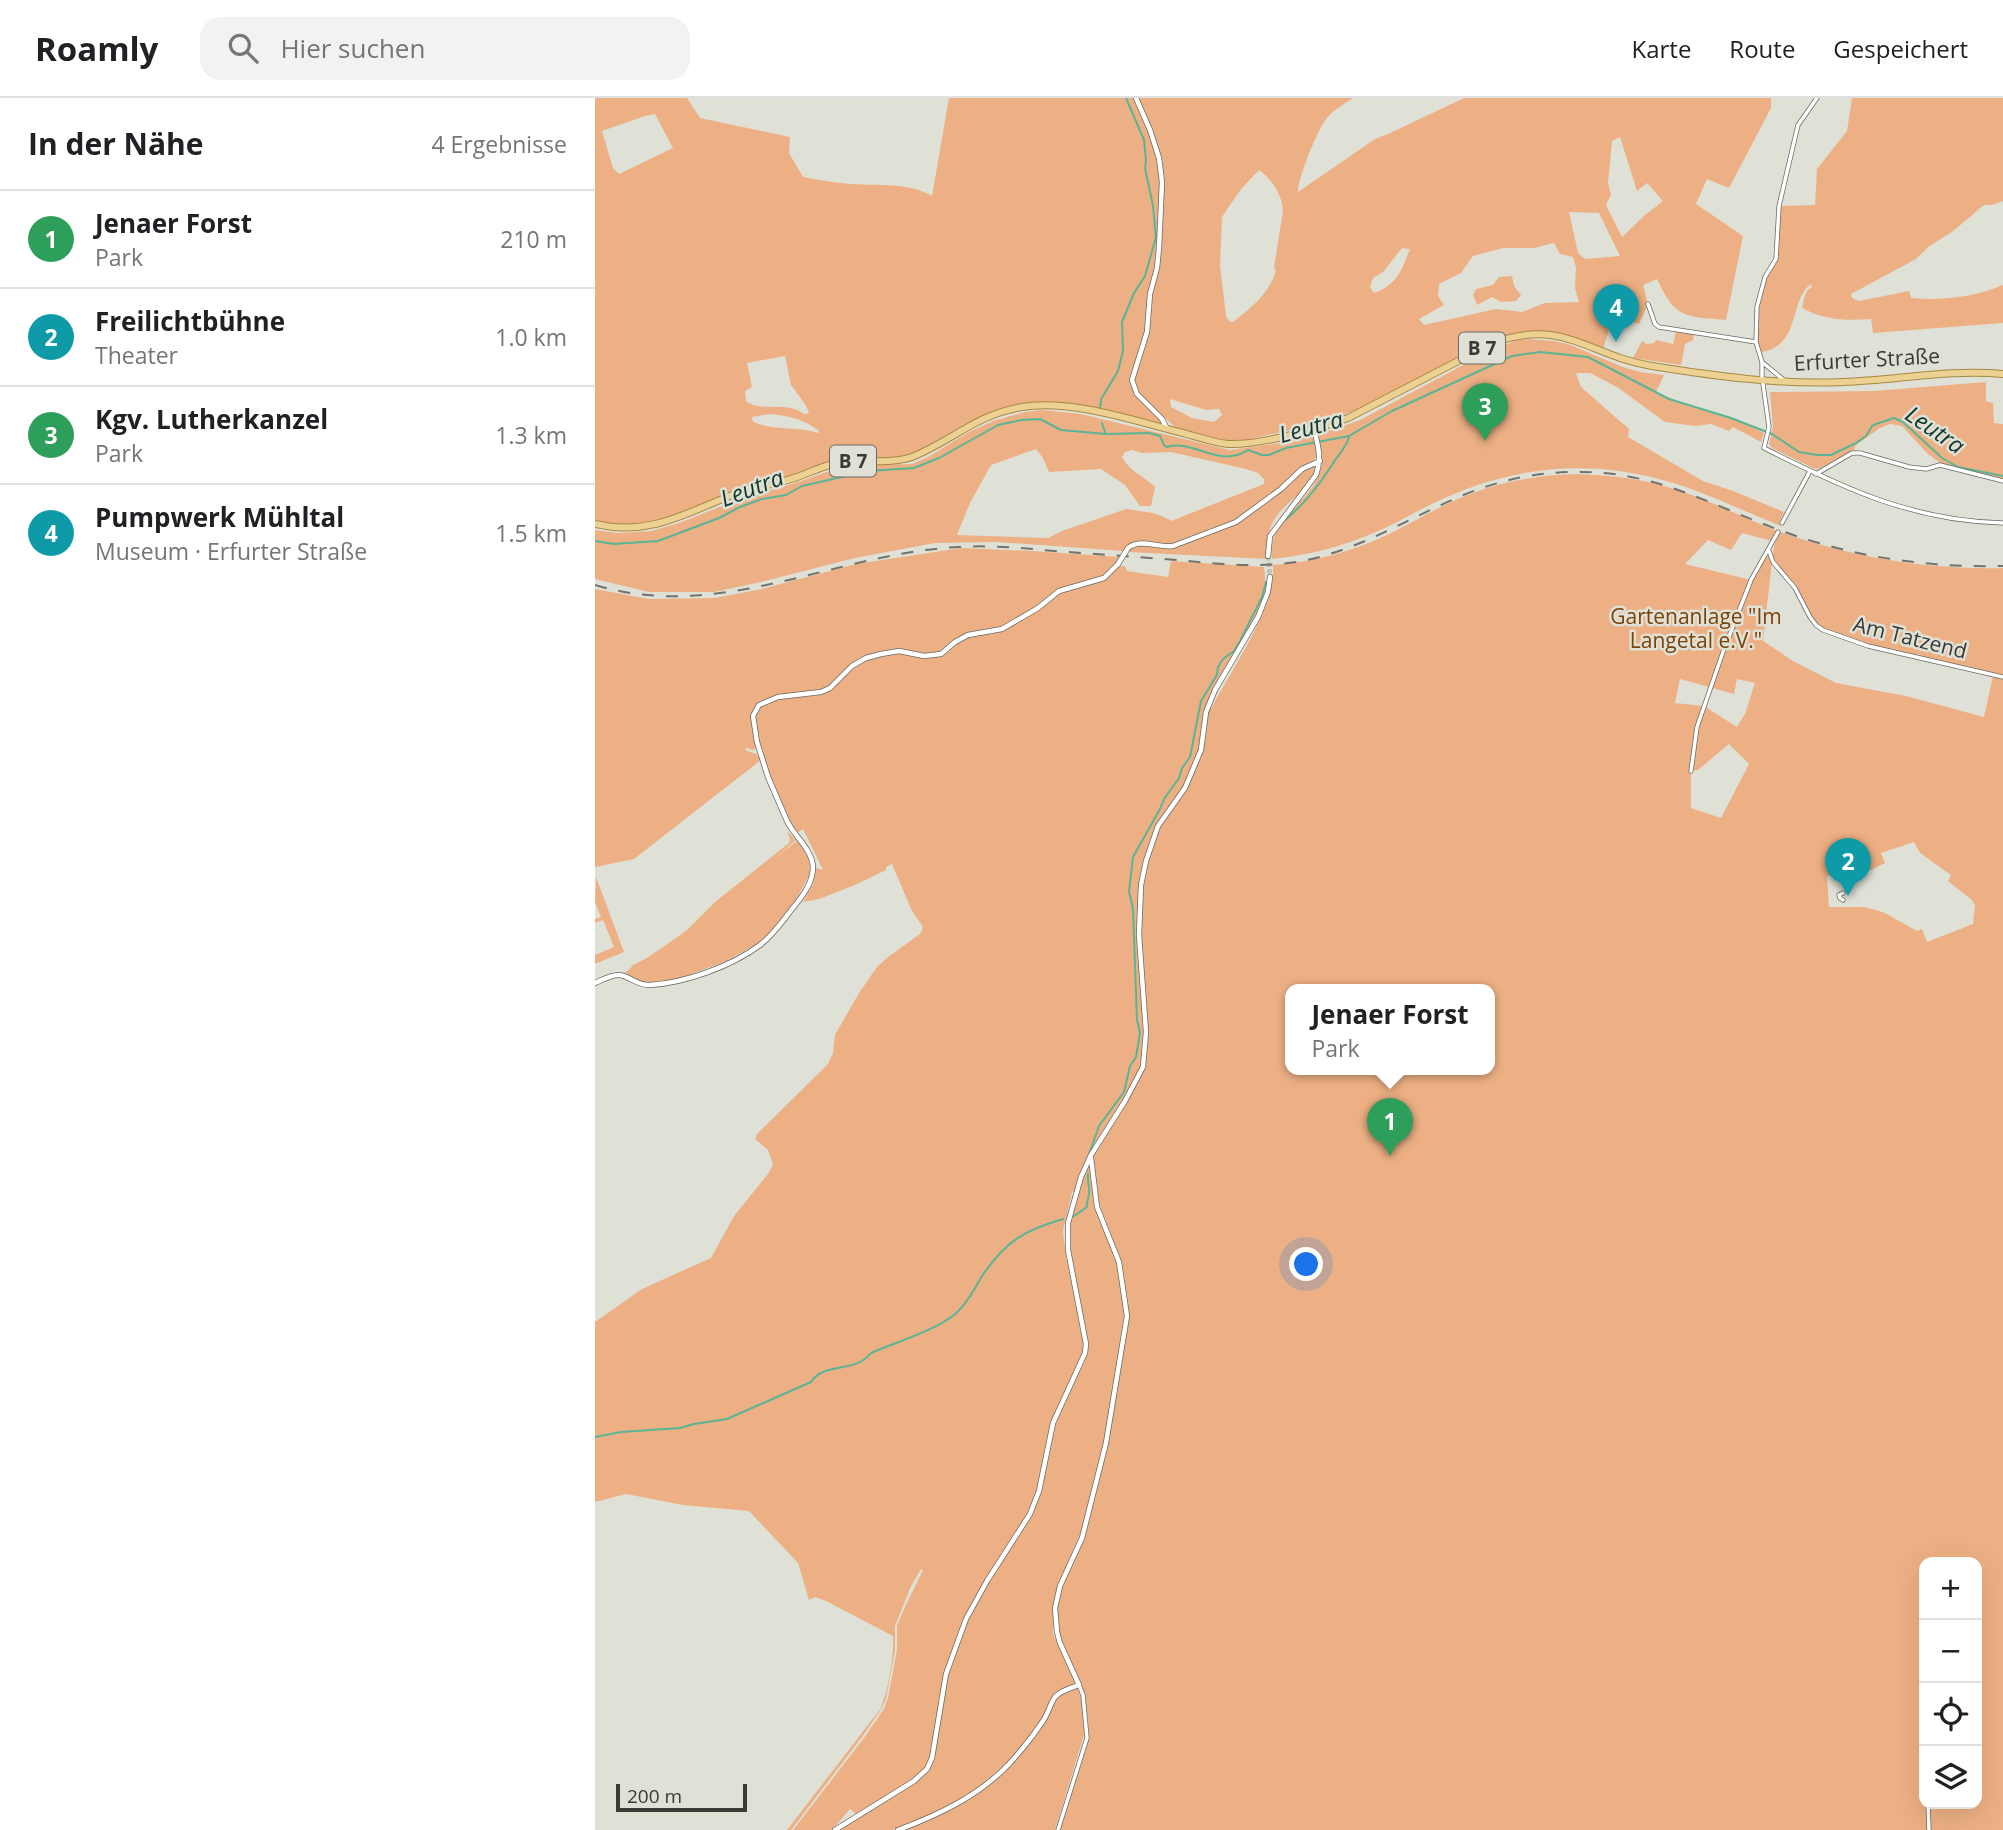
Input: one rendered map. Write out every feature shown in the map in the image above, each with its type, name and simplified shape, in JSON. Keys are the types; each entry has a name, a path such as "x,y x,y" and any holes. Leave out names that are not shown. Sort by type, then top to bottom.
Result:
{"main road":[{"name":"Erfurter Straße","path":"1314,429 1359,413 1466,356 1517,335 1542,334 1571,339 1636,363 1786,383 1858,382 1969,372 2003,374"},
{"name":"B 7","path":"595,524 635,527 658,524 679,518 739,492 791,479 833,464 902,459 927,449 990,415 1023,407 1062,406 1237,444 1314,429"}],"street":[{"path":"1136,98 1159,158 1162,182 1157,268 1150,294 1147,332 1132,380 1137,394 1162,419 1167,429"},
{"path":"1817,98 1798,125 1779,206 1776,259 1765,278 1757,307 1756,342 1762,362 1769,427 1764,448 1858,493 1899,508 1944,518 2003,523"},
{"path":"1648,304 1655,324 1659,327 1756,342"},
{"path":"1762,362 1786,383"},
{"path":"1268,556 1270,536 1286,512 1313,482 1320,461 1314,429"},
{"path":"1816,474 1852,453 1860,453 1909,467 1926,469 1940,465 2003,481"},
{"path":"595,983 620,975 651,985 710,971 759,946 806,890 812,875 812,860 791,831 762,760 753,719 759,705 778,697 821,692 835,683 852,666 881,654 899,651 924,656 941,654 954,642 968,635 1002,629 1033,611 1059,591 1104,578 1118,564 1128,548 1136,543 1158,547 1173,546 1232,524 1281,489 1302,469 1320,461"},
{"path":"1782,523 1810,471"},
{"path":"1691,771 1697,727 1710,688 1751,580 1778,532"},
{"name":"Am Tatzend","path":"1769,551 1773,562 1795,588 1816,625 1823,630 1868,646 2003,677"},
{"path":"835,1830 914,1781 927,1769 932,1758 946,1674 966,1619 1030,1514 1039,1491 1053,1423 1085,1353 1086,1344 1067,1250 1066,1232 1081,1177 1091,1155 1143,1067 1146,1032 1139,935 1141,885 1146,860 1158,826 1185,788 1201,750 1206,712 1215,690 1258,617 1268,592 1270,577"},
{"path":"1843,893 1839,895 1843,900"},
{"path":"1058,1830 1087,1738 1083,1695 1060,1643 1055,1608 1061,1586 1082,1538 1107,1443 1127,1315 1119,1262 1097,1207 1091,1155"},
{"path":"898,1830 931,1818 979,1790 1024,1748 1044,1720 1056,1696 1063,1690 1079,1685"},
{"path":"1928,1809 1929,1830"}],"green space":[{"path":"595,98 687,98 700,118 790,137 789,153 803,177 846,184 913,188 932,196 949,98 1353,98 1332,113 1322,125 1304,166 1298,192 1375,139 1464,98 1771,98 1771,108 1729,188 1707,179 1696,204 1743,236 1726,320 1693,317 1679,311 1667,298 1657,279 1643,285 1648,304 1639,324 1613,317 1603,349 1548,333 1522,334 1491,341 1382,398 1312,425 1245,440 1218,440 1176,428 1141,396 1138,399 1164,426 1063,405 990,413 902,457 844,460 658,521 626,524 595,520","holes":["655,114 673,148 619,174 613,168 602,131","1620,137 1637,191 1647,183 1663,201 1622,237 1606,205 1611,195 1608,183 1612,141","1259,170 1268,178 1281,199 1283,211 1273,278 1259,299 1233,322 1226,316 1220,266 1222,217 1241,189","1569,212 1599,213 1620,256 1585,259 1578,253","1554,243 1560,254 1573,257 1576,268 1575,288 1579,302 1545,303 1522,312 1496,309 1424,325 1419,319 1444,305 1438,296 1439,284 1461,273 1473,256 1503,248 1534,248","1402,248 1410,249 1394,281 1374,293 1370,287 1373,278 1383,272","785,356 791,385 809,413 752,404 746,401 745,391 752,387 747,363","1170,399 1206,410 1219,409 1222,415 1214,422 1192,418 1171,407","770,414 790,417 819,431 753,422 752,417"]},
{"path":"1852,98 2003,98 2003,201 1984,205 1916,259 1851,294 1852,298 1859,301 1909,291 1911,298 1935,299 1981,293 2003,285 2003,323 1873,333 1871,319 1835,319 1802,308 1811,284 1799,301 1789,332 1783,341 1774,348 1761,352 1756,342 1761,290 1776,259 1779,206 1815,205 1817,169 1847,131"},
{"path":"1512,276 1514,286 1521,295 1516,301 1501,302 1492,297 1477,305 1473,295 1476,289 1493,285 1499,277"},
{"path":"1676,331 1694,334 1693,340 1685,344 1681,365 1633,358 1642,341 1647,344 1656,340 1673,344"},
{"path":"1529,339 1568,344 1623,367 1664,375 1656,392 1764,433 1761,442 1733,427 1729,431 1711,424 1695,426 1665,422 1617,387 1590,373 1576,373 1581,387 1629,429 1628,437 1703,481 1784,512 1779,523 1781,526 1667,481 1625,472 1573,468 1522,473 1496,479 1439,501 1385,528 1344,544 1316,552 1272,559 1272,546 1280,525 1311,489 1320,474 1322,457 1318,435 1360,420 1495,348"},
{"path":"1986,382 1986,401 1993,403 1994,423 2003,424 2003,480 1940,463 1902,426 1890,424 1856,445 1853,452 1818,469 1772,448 1769,444 1773,428 1770,392 1874,391"},
{"path":"1042,410 1081,414 1230,450 1313,436 1317,455 1248,514 1175,545 1140,542 1124,551 997,542 935,543 855,558 714,592 649,592 595,579 595,530 618,533 651,531 742,498 835,469 860,465 912,464 993,421","holes":["1036,449 1049,472 1101,469 1125,485 1140,506 1151,506 1155,487 1125,462 1122,457 1125,452 1132,450 1142,453 1171,452 1246,469 1258,473 1264,479 1264,484 1171,521 1153,513 1126,509 1048,538 957,535 970,503 991,465"]},
{"path":"1317,464 1309,482 1282,510 1271,526 1267,559 1128,552 1131,547 1145,545 1168,548 1232,525 1303,470"},
{"name":"Gartenanlage \"Im Langetal e.V.\"","path":"1578,474 1640,480 1698,497 1777,531 1772,541 1742,533 1731,550 1708,540 1685,564 1751,580 1761,561 1769,556 1772,562 1763,641 1793,661 1836,683 1906,696 1984,717 1993,676 2003,678 2003,1830 1059,1830 1088,1738 1088,1721 1085,1695 1059,1631 1057,1612 1062,1586 1087,1528 1108,1445 1129,1316 1122,1262 1096,1189 1093,1189 1095,1207 1118,1262 1124,1315 1104,1443 1083,1527 1058,1586 1054,1607 1053,1634 1076,1684 1054,1695 1042,1719 1021,1747 978,1788 930,1816 892,1830 837,1830 916,1782 929,1770 934,1758 947,1674 967,1620 1031,1515 1041,1492 1055,1423 1085,1361 1087,1344 1066,1238 1078,1191 1072,1192 1063,1231 1084,1353 1052,1423 1038,1491 1028,1514 965,1619 944,1674 926,1768 913,1780 856,1814 850,1809 832,1830 793,1830 884,1709 897,1650 897,1626 923,1570 921,1569 895,1626 895,1651 882,1708 791,1830 787,1830 881,1708 893,1654 893,1636 826,1601 815,1597 809,1600 798,1563 749,1511 683,1505 626,1494 595,1502 595,1322 642,1289 711,1258 734,1216 773,1164 768,1150 755,1139 757,1134 828,1064 833,1053 835,1035 877,967 920,934 923,927 912,911 892,864 886,867 886,870 855,885 819,899 803,902 813,884 816,868 823,870 803,829 796,834 790,825 776,792 757,734 757,710 770,701 823,693 869,659 896,653 941,656 963,639 1004,629 1037,610 1058,593 1097,581 1118,566 1125,566 1127,571 1168,577 1171,561 1264,567 1265,587 1260,607 1247,636 1206,705 1212,707 1260,619 1268,600 1273,565 1334,555 1363,545 1452,502 1525,479","holes":["1680,679 1734,694 1737,679 1755,683 1745,714 1737,727 1704,706 1675,703","1729,744 1749,764 1721,818 1691,808 1691,771 1698,770","1914,842 1920,853 1951,875 1948,881 1972,900 1975,905 1973,924 1927,942 1922,929 1917,931 1885,913 1865,907 1829,907 1827,876 1864,873 1885,863 1881,853"]},
{"path":"1780,532 1890,560 1946,567 2003,568 2003,676 1952,663 1923,659 1919,654 1912,656 1875,647 1823,627 1812,617 1796,588 1774,560 1773,550"},
{"path":"961,548 1120,557 1103,576 1068,586 1001,628 975,632 941,653 925,654 899,649 881,652 865,657 829,687 820,691 778,696 763,701 755,707 751,716 756,748 745,750 756,754 761,760 634,859 595,867 595,589 649,599 715,598 762,589 856,564"},
{"path":"787,831 796,840 775,858 797,841 806,852 810,874 795,901 766,937 724,962 680,978 644,984 625,973 633,966 629,967 686,931 715,902 789,843"},
{"path":"596,877 624,952 595,964 595,955 614,947 603,920 595,923 595,919 601,917 595,902"},
{"path":"1077,1688 1081,1696 1085,1732 1055,1830 904,1830 960,1804 986,1787 1014,1762 1028,1745 1058,1697"}],"waterway":[{"path":"1100,409 1101,399 1118,371 1123,351 1122,322 1134,293 1145,276 1156,237 1145,168 1144,140 1126,98"},
{"name":"Leutra","path":"595,541 614,544 658,541 762,499 786,495 802,486 868,471 914,468 939,458 998,425 1021,420 1040,419 1061,430 1106,434 1149,433 1160,436 1167,447 1185,446 1219,456 1237,455 1248,450 1269,455 1286,448 1349,436 1392,411 1512,356 1540,352 1588,357 1669,399 1772,434 1799,452 1831,455 1866,436 1872,426 1894,418 1903,422 1942,458 1958,467 2003,476"},
{"path":"1102,423 1105,432"},
{"path":"1285,520 1316,487 1349,437"},
{"path":"1088,1157 1099,1126 1124,1092 1130,1066 1136,1057 1140,1033 1137,1020 1133,909 1129,891 1133,857 1190,757 1201,701 1217,675 1223,659 1234,651 1240,641 1262,597 1266,582"},
{"path":"1074,1216 1087,1207 1088,1174"},
{"path":"595,1437 621,1432 680,1428 727,1419 811,1382 824,1372 857,1363 871,1353 925,1332 954,1315 966,1302 990,1264 1007,1246 1026,1233 1063,1219"}],"tunnel":[{"path":"1268,556 1270,577"}],"railway":[{"path":"595,585 642,595 688,596 733,591 913,552 971,546 1226,564 1291,563 1347,548 1488,486 1516,478 1559,472 1603,473 1656,483 1782,531 1863,554 1919,563 2003,566"}],"place":[{"name":"Pumpwerk Mühltal","path":"1616,342"},
{"name":"Kgv. Lutherkanzel","path":"1485,441"},
{"name":"Freilichtbühne","path":"1848,896"},
{"name":"Jenaer Forst","path":"1390,1156"}]}
